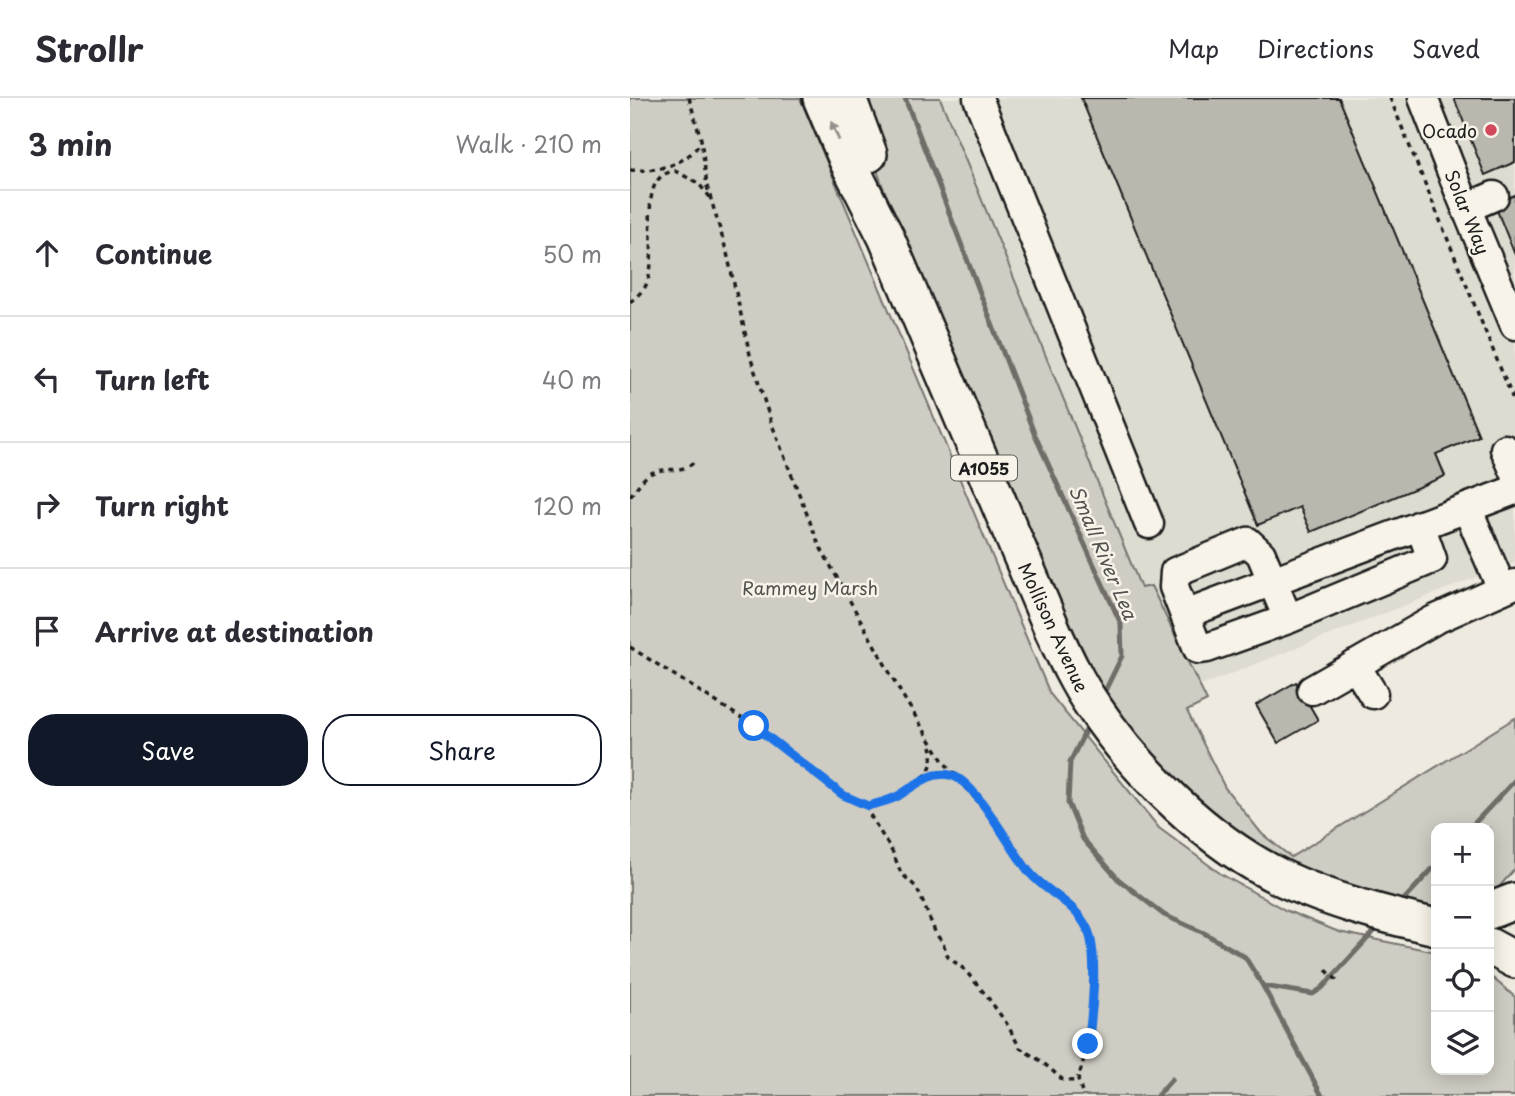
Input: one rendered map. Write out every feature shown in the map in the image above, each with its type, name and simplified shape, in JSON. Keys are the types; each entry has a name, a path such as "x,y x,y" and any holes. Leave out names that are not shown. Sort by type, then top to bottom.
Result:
{"main road":[{"name":"Mollison Avenue","path":"821,98 847,160 886,237 1053,631 1095,708 1144,771 1219,839 1283,878 1367,909 1425,925"},
{"name":"Mollison Avenue","path":"848,98 868,150 886,237"},
{"path":"1494,909 1515,901"},
{"path":"1494,949 1515,960"}],"street":[{"path":"978,98 1149,524"},
{"name":"Solar Way","path":"1423,98 1515,325"},
{"path":"1466,208 1494,196"},
{"path":"1185,614 1512,491 1515,486"},
{"path":"1312,691 1434,620 1509,587 1467,508"},
{"path":"1289,619 1261,554 1248,542 1175,572 1174,587 1198,649 1207,648 1289,619 1432,559 1420,525"},
{"path":"1354,665 1373,694"}],"path":[{"path":"689,98 751,359 771,422 815,534 931,744 992,817 1031,874 1073,908 1087,929 1092,952 1092,1018 1078,1080 1083,1096"},
{"path":"1390,98 1515,404"},
{"path":"630,170 639,171 680,163 694,153 701,141"},
{"path":"647,183 656,176 675,171 698,183 711,199"},
{"path":"630,302 645,287 649,273 646,243"},
{"path":"630,496 649,474 684,469 692,464 693,458"},
{"path":"630,647 754,726 843,795 855,801 868,806 895,797 927,777 939,773 957,776"},
{"path":"927,777 934,760 931,744"},
{"path":"870,814 893,853 901,873 920,895 948,957 964,969 986,995 1020,1048 1041,1061 1063,1080 1074,1082 1079,1076"},
{"path":"1326,970 1339,982"}],"shaded area":[{"path":"940,98 1515,98 1515,562 1200,686 1151,586 1142,589"}],"green space":[{"name":"Rammey Marsh","path":"630,98 800,98 1050,694 1159,828 1221,874 1285,910 1339,932 1431,951 1431,1075 1494,1075 1494,979 1515,997 1515,1096 630,1096"},
{"path":"851,98 940,98 1141,588 1151,586 1207,701 1187,711 1225,788 1262,834 1291,857 1515,718 1515,869 1499,887 1494,890 1494,823 1431,823 1431,911 1423,912 1267,859 1202,814 1112,714 1060,617 883,187"}],"building":[{"path":"1081,98 1339,98 1479,436 1436,454 1445,476 1311,532 1300,507 1258,525"},
{"name":"Ocado","path":"1454,98 1515,98 1515,162 1485,175"},
{"path":"1515,195 1515,255 1494,203"},
{"path":"1296,682 1318,720 1278,743 1256,705"}],"waterway":[{"name":"Small River Lea","path":"905,98 1034,433 1121,624 1122,656 1102,697"},
{"name":"Small River Lea","path":"1090,722 1070,762 1068,803 1083,839 1118,879 1164,915 1204,933 1245,957 1322,1096"},
{"path":"1475,823 1515,780"},
{"path":"1398,906 1431,870"},
{"path":"1263,986 1313,994 1322,988 1379,926"},
{"path":"1157,1096 1172,1079"}],"place":[{"name":"Ocado","path":"1491,130"}],"route":[{"path":"754,726 843,795 868,806 895,797 927,777 939,773 957,776 992,817 1031,874 1073,908 1087,929 1092,952 1092,1018 1088,1044"}]}
